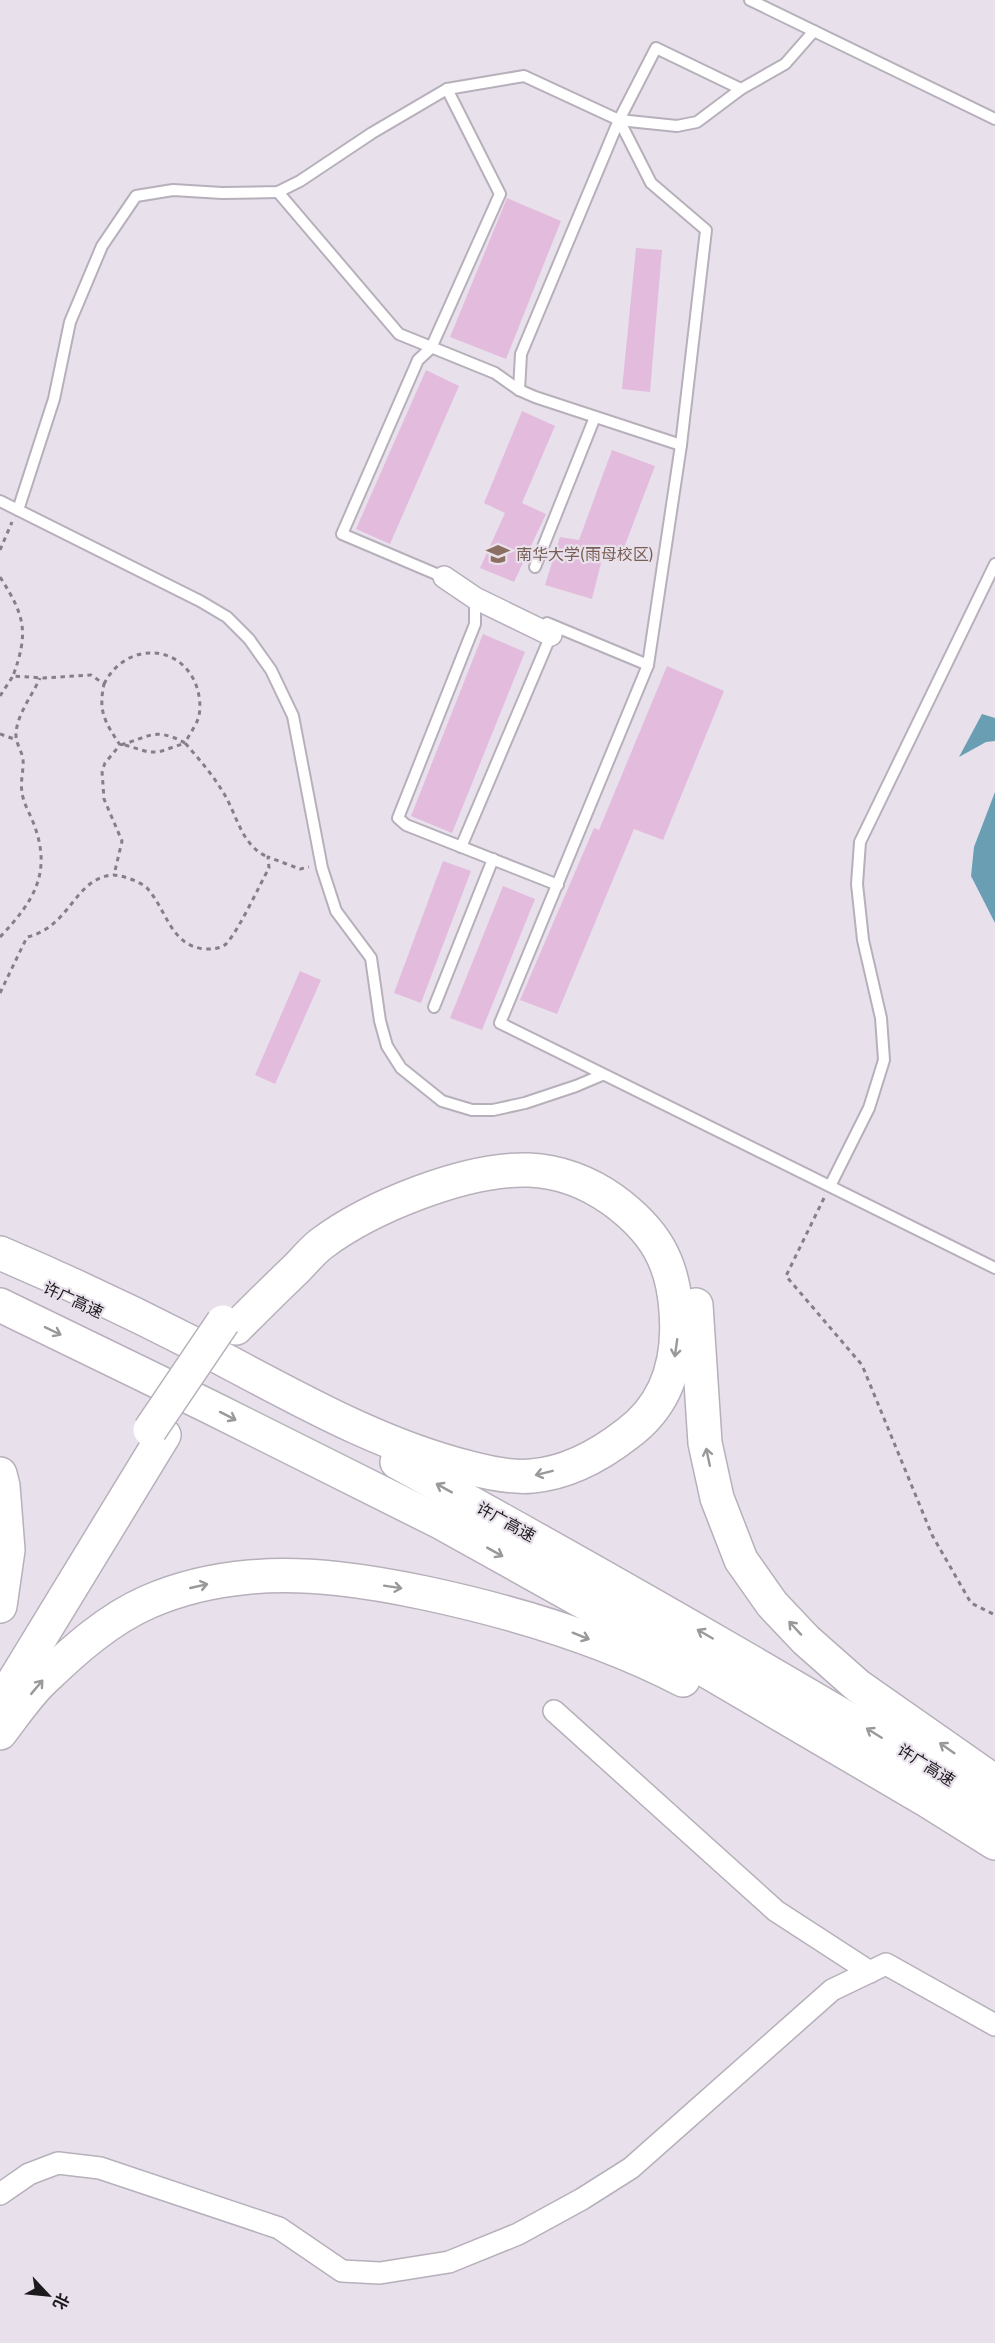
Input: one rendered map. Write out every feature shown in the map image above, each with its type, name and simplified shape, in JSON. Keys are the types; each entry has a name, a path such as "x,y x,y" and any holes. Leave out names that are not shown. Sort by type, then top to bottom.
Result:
{"highway":[{"path":"0,1670 229,1325 293,1248 331,1220 368,1199 415,1179 486,1159 526,1156 562,1160 598,1173 632,1194 676,1244 693,1288 698,1326 705,1443 717,1498 741,1560 772,1604 806,1640 858,1686 995,1782"},
{"path":"0,1252 190,1342 351,1425 437,1460 488,1472 532,1476 573,1466 606,1450 633,1430 657,1402 674,1369 678,1334 675,1297 667,1262 650,1234 627,1211 597,1189 563,1175 530,1170 478,1174 419,1192 365,1218 320,1245 229,1325"},
{"name":"许广高速","path":"0,1267 106,1315 327,1424 597,1572 829,1706 995,1807"},
{"name":"许广高速","path":"0,1305 442,1523 703,1669 995,1843"},
{"path":"0,1704 157,1433"},
{"path":"0,1474 8,1550 0,1606"},
{"path":"0,1733 42,1681 99,1630 148,1602 196,1586 249,1577 302,1576 350,1580 490,1607 557,1627 663,1670 801,1742 995,1861"}],"street":[{"path":"444,577 475,598 551,635"},
{"path":"554,1711 776,1911 870,1972"},
{"path":"832,1990 836,1950"},
{"path":"0,2194 29,2174 58,2163 100,2168 279,2228 342,2271 380,2273 449,2262 518,2234 582,2199 631,2168 832,1990 886,1964 995,2025"}],"lane":[{"path":"750,0 995,119"},
{"path":"18,510 54,399 70,322 102,246 136,196 173,190 222,193 278,192 300,181 372,133 447,89 524,76 619,120 677,126 697,122 741,89 785,64 814,31"},
{"path":"519,390 520,354 619,120 656,48 741,89"},
{"path":"447,89 500,194 431,348 418,360 342,534 648,665"},
{"path":"619,120 651,183 706,230 681,445 648,665 500,1023 995,1268"},
{"path":"278,192 399,334 495,373 519,390 681,445"},
{"path":"535,567 595,417"},
{"path":"0,501 200,601 227,617 249,639 271,670 293,716 322,866 336,911 371,958 380,1021 387,1046 401,1068 442,1101 472,1110 493,1110 525,1103 602,1075"},
{"path":"830,1186 869,1108 884,1060 881,1018 863,940 859,906 857,884 860,842 995,564"},
{"path":"475,598 475,624 398,818 406,825 558,885"},
{"path":"460,847 551,635"},
{"path":"434,1007 493,859"}],"path":[{"path":"0,550 18,510"},
{"path":"0,577 13,597 24,638 13,676 0,696"},
{"path":"160,653 182,663 191,674 200,700 198,719 184,743 159,752 148,752 120,745 106,725 102,712 104,684 119,665 136,654 160,653"},
{"path":"13,676 40,678 91,675 104,684"},
{"path":"0,937 26,906 41,874 42,859 33,822 21,792 23,759 16,736 25,707 40,678"},
{"path":"114,875 123,841 104,799 102,771 105,763 120,745 151,733 175,738 184,743 202,762 220,788 247,841 258,852 300,869 322,866"},
{"path":"0,734 17,740"},
{"path":"0,993 27,937 48,930 62,918 90,882 114,875 146,887 180,938 198,948 220,947 231,937 268,868 268,857"},
{"path":"830,1186 786,1276 862,1365 932,1535 971,1604 995,1615"}],"water":[{"path":"982,714 995,718 995,741 986,742 959,757"},
{"path":"995,792 995,923 971,876 974,847"}],"building":[{"path":"507,198 561,221 506,359 450,337"},
{"path":"636,248 662,250 650,392 622,389"},
{"path":"426,370 459,386 390,544 356,529"},
{"path":"522,411 555,426 522,503 546,514 514,582 480,568 505,513 484,503"},
{"path":"612,450 655,466 619,561 602,559 592,599 545,585 560,537 579,540"},
{"path":"483,634 525,652 452,833 411,816"},
{"path":"667,666 724,691 663,840 634,829 557,1014 520,1000 594,828 599,830"},
{"path":"443,861 471,871 421,1003 394,993"},
{"path":"503,886 535,899 482,1030 450,1018"},
{"path":"300,971 321,980 275,1084 255,1075"}],"place":[{"name":"南华大学(雨母校区)","path":"498,554"}]}
